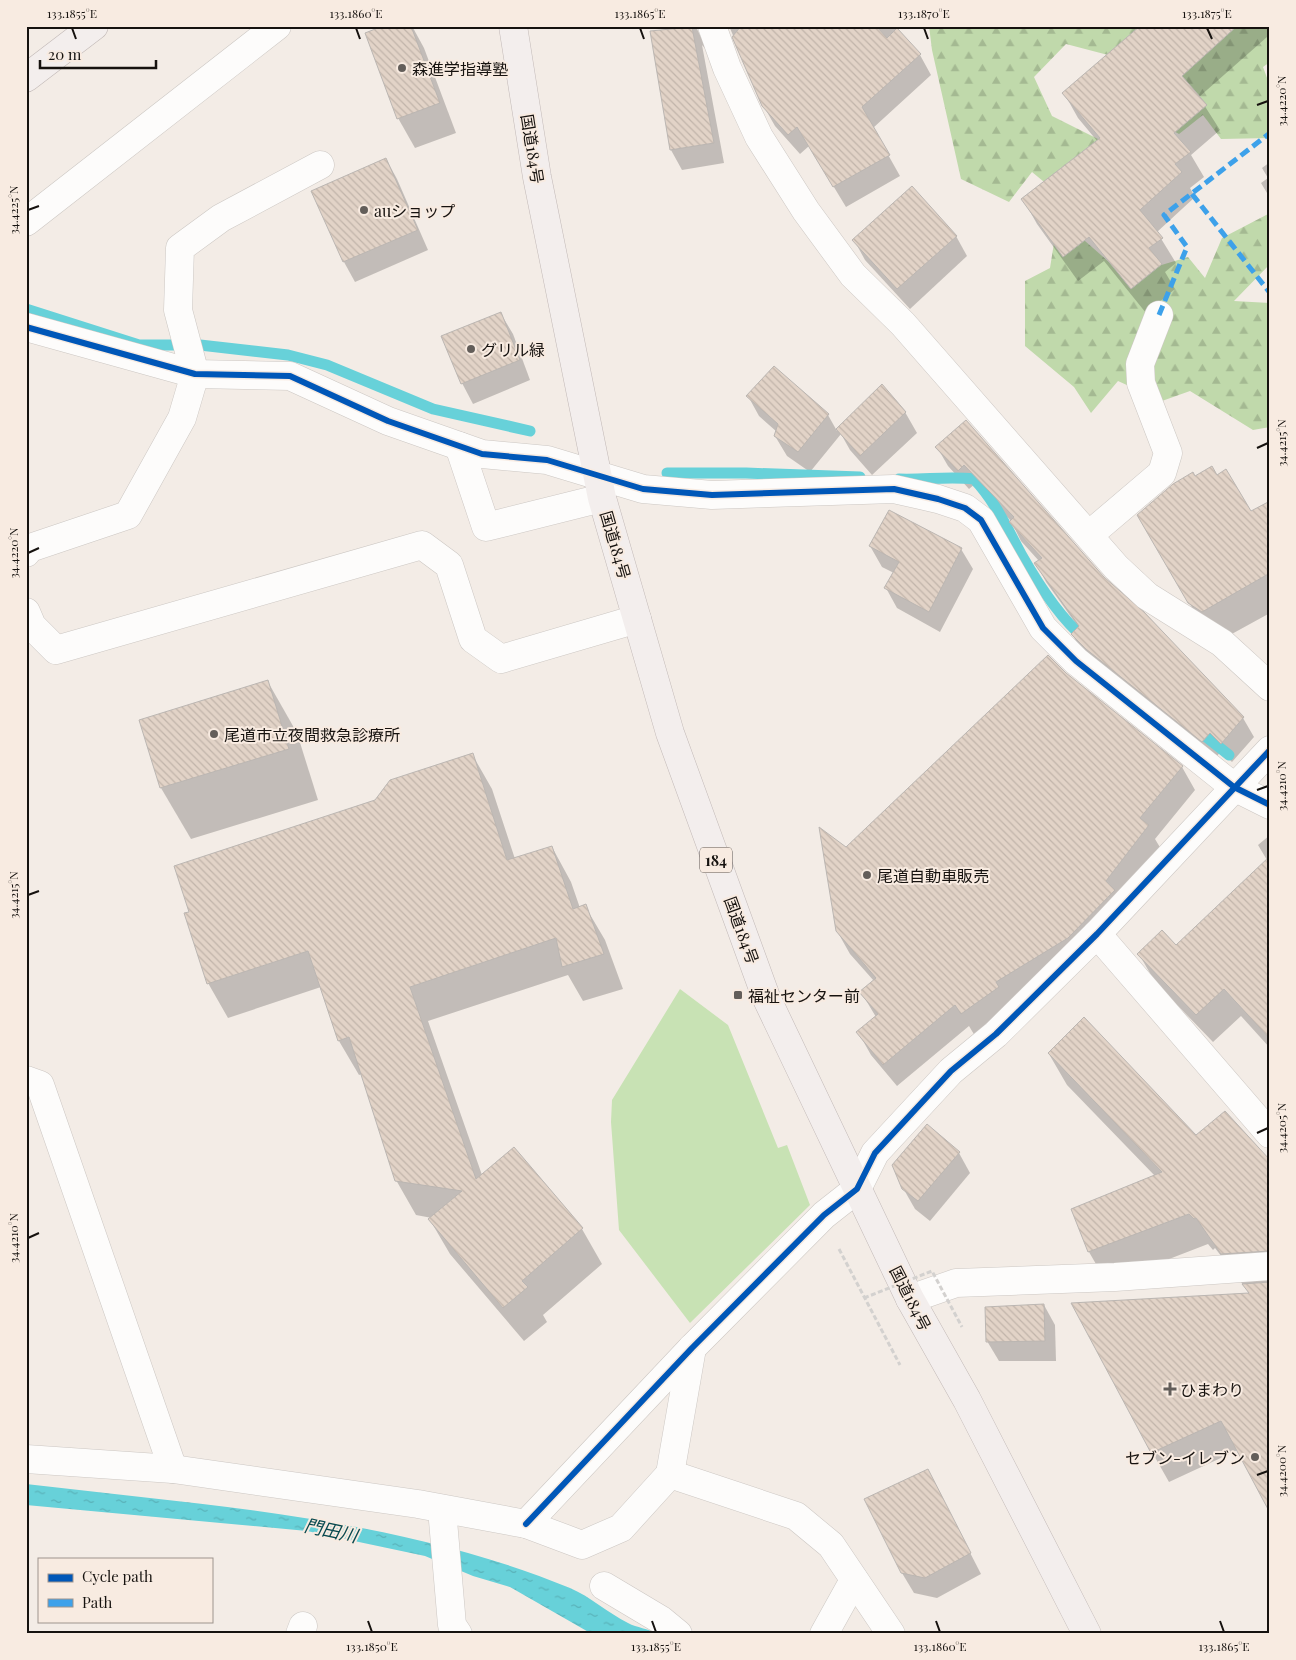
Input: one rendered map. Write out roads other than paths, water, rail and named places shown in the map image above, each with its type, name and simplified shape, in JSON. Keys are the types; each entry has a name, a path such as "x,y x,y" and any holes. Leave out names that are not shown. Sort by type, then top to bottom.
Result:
{"highway":[{"path":"26,78 94,26"},
{"name":"国道184号","path":"513,26 537,177 600,487 670,733 766,997 910,1299 967,1400 1087,1634"}],"street":[{"path":"26,222 277,26"},
{"path":"712,26 727,68 758,137 806,211 853,275 903,324 1116,567 1147,596 1222,643 1270,687"},
{"path":"26,553 30,548 128,516 182,418 190,356 178,310 180,248 221,218 320,165"},
{"path":"1089,535 1162,473 1168,453 1141,383 1140,364 1159,315"},
{"path":"26,327 290,376 388,421 482,454 547,460 600,487"},
{"path":"459,446 486,528 600,487 712,495 894,490 938,499 964,508 982,520 1043,628 1076,661 1234,788 1270,804"},
{"path":"26,612 32,626 56,650 422,545 450,566 473,639 501,659 637,619"},
{"path":"526,1524 692,1348 824,1215 857,1189 875,1153 951,1071 996,1034 1097,934 1270,750"},
{"path":"1097,934 1270,1134"},
{"path":"26,1080 40,1085 173,1469"},
{"path":"910,1299 956,1283 1115,1278 1270,1266"},
{"path":"26,1459 173,1469 443,1519 526,1524 582,1545 622,1528 670,1474 692,1348"},
{"path":"670,1474 796,1516 831,1545 891,1634"},
{"path":"443,1519 455,1629"},
{"path":"824,1634 854,1580"},
{"path":"604,1586 661,1620 678,1634"}],"water":[{"name":"門田川","path":"26,1484 302,1518 438,1545 505,1564 570,1588 628,1623 657,1634 592,1634 510,1587 473,1576 425,1556 307,1531 26,1505"}],"waterway":[{"path":"26,309 139,345 200,345 288,355 327,365 433,409 530,431"},
{"path":"667,473 746,473 860,477"},
{"path":"899,479 974,479 1006,525 1050,600 1066,621 1085,639"},
{"path":"1195,728 1229,755"}],"place":[{"name":"森進学指導塾","path":"402,68"},
{"name":"auショップ","path":"364,210"},
{"name":"グリル緑","path":"471,349"},
{"name":"尾道市立夜間救急診療所","path":"214,734"},
{"name":"尾道自動車販売","path":"867,875"},
{"name":"福祉センター前","path":"738,995"},
{"name":"ひまわり","path":"1170,1389"},
{"name":"セブン-イレブン","path":"1255,1457"}]}
